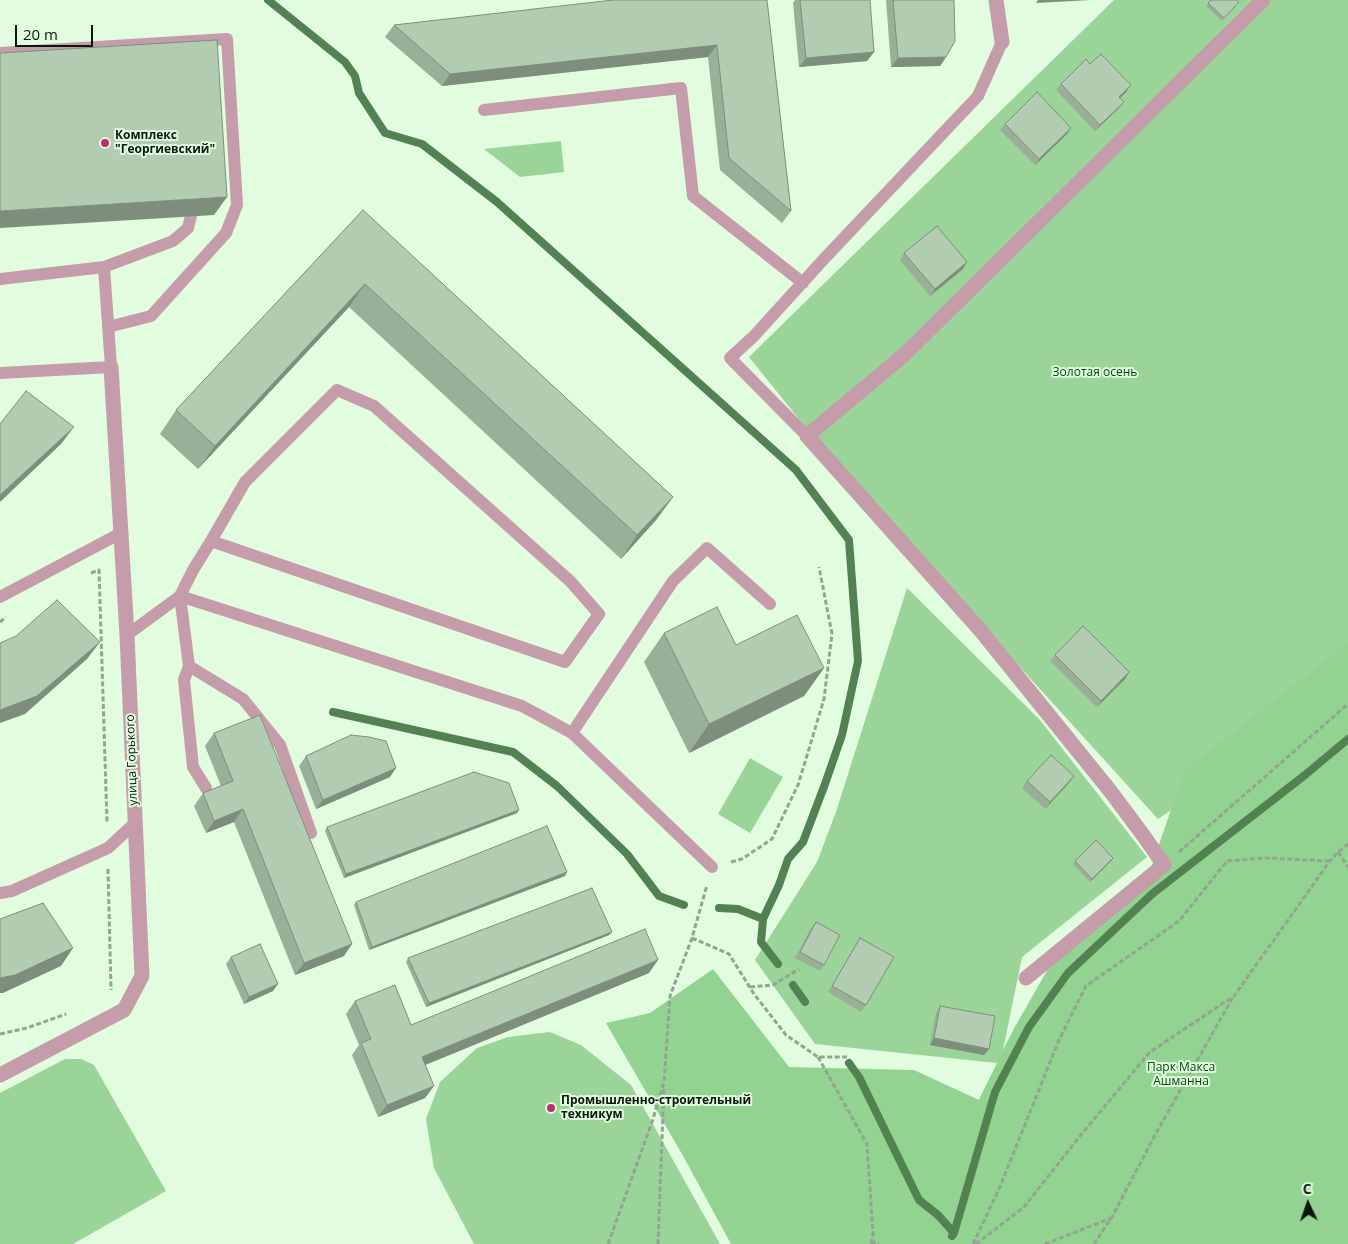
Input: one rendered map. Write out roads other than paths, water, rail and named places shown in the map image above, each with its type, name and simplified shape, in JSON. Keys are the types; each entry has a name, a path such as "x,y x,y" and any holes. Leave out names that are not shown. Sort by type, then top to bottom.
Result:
{"street":[{"path":"996,0 1002,42"},
{"path":"1026,978 1164,865 1111,792 981,631 807,436 904,355 1263,0"},
{"name":"улица Горького","path":"0,1075 124,1010 142,976 127,635 111,367"}],"lane":[{"path":"0,53 227,39 237,205 226,233 151,316 108,327"},
{"path":"807,436 730,358 754,336 978,96 1002,42"},
{"path":"484,110 681,88 693,196 803,283"},
{"path":"0,279 104,268 173,241 188,228 191,216"},
{"path":"0,373 111,367 104,268"},
{"path":"127,635 180,596 244,482 337,390 374,406 570,580 599,614 565,662 211,541"},
{"path":"0,597 121,533"},
{"path":"572,733 673,581 708,548 770,604"},
{"path":"180,596 189,666 184,680 193,767 206,788"},
{"path":"180,596 522,706 572,733 712,867"},
{"path":"189,666 243,699 280,745 311,833"},
{"path":"0,893 12,891 108,848 135,823"}],"waterway":[{"path":"268,0 345,62 355,76 359,93 385,133 422,144 497,202 796,470 849,540 858,661 842,735 825,784 803,842 788,859 779,885 763,919 761,942 778,964"},
{"path":"333,712 513,752 557,786 627,854 659,896 684,905"},
{"path":"954,1233 995,1092 1029,1027 1068,973 1152,894 1305,775 1348,739"},
{"path":"719,908 738,909 763,919"},
{"path":"793,985 805,1002"},
{"path":"849,1063 859,1077 919,1200 938,1215 954,1233 952,1236"}],"place":[{"name":"Комплекс \"Георгиевский\"","path":"105,143"},
{"name":"Промышленно-строительный техникум","path":"551,1108"}],"park label":[{"name":"Золотая осень","path":"1095,373"},
{"name":"Парк Макса Ашманна","path":"1181,1075"}]}
